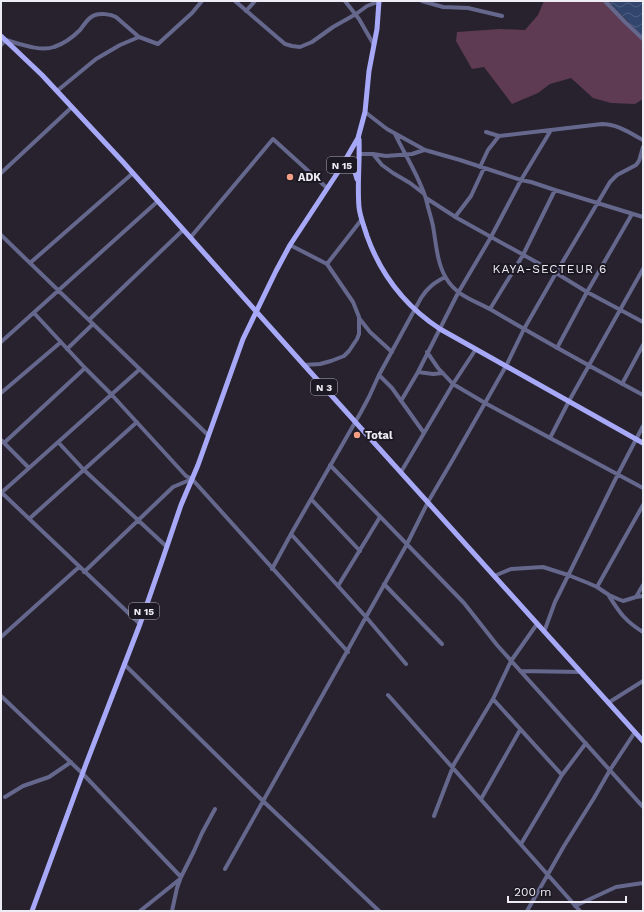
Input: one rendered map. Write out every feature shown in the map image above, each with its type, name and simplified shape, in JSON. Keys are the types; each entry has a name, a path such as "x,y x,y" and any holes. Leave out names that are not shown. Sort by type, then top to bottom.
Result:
{"main road":[{"name":"N 15","path":"32,911 82,773 140,624 179,510 192,479 243,339 290,245 340,169 358,138 365,112 369,71 377,29 379,1"},
{"name":"N 3","path":"1,36 57,91 133,173 643,741"},
{"path":"358,138 358,182 362,219 376,257 390,282 399,293 415,309 440,329 643,442"},
{"path":"340,169 350,168 353,170 358,182"}],"street":[{"path":"1,45 6,40 43,49 55,47 73,35 96,14 116,16 139,37 158,44 192,13 202,1"},
{"path":"235,1 285,44 300,47 312,42 367,6 379,1"},
{"path":"246,11 255,1"},
{"path":"345,1 356,14 374,45"},
{"path":"422,1 444,7 468,8 502,16"},
{"path":"605,1 624,22 643,39"},
{"path":"57,91 96,59 139,37"},
{"path":"1,173 72,107"},
{"path":"365,112 387,129 425,150 643,217"},
{"path":"486,132 500,136 590,124 606,124 627,131 643,140"},
{"path":"401,400 418,372 458,293 491,237 521,180 551,130"},
{"path":"395,134 419,180 433,224 437,254 445,276 451,286 458,293 490,309 588,366 643,395"},
{"path":"455,217 471,196 488,150 500,136"},
{"path":"190,238 273,139 327,188"},
{"path":"225,869 348,652 428,502 506,366 524,329 556,273 610,182 618,175 639,162 643,147"},
{"path":"359,154 386,156 405,155 425,150"},
{"path":"373,154 382,166 410,183 455,217 643,322"},
{"path":"30,263 133,173"},
{"path":"490,309 523,255 555,190"},
{"path":"1,342 158,201"},
{"path":"557,348 632,214"},
{"path":"327,264 362,219"},
{"path":"89,320 183,230"},
{"path":"1,235 208,435"},
{"path":"290,245 327,264 357,309 360,325 359,334 353,346 344,356 320,364 304,364"},
{"path":"550,438 588,366 643,269"},
{"path":"272,569 369,397 379,375 421,298 427,289 445,276"},
{"path":"34,313 186,476 192,479 348,652"},
{"path":"359,317 370,332 392,352"},
{"path":"67,349 93,324"},
{"path":"359,334 370,332"},
{"path":"2,391 61,342"},
{"path":"622,384 643,345"},
{"path":"401,472 453,384 476,349"},
{"path":"427,352 442,373 453,384 485,403 643,488"},
{"path":"29,468 3,441 85,368"},
{"path":"140,369 1,493 140,624"},
{"path":"418,372 433,374 442,373"},
{"path":"379,375 392,388 424,432"},
{"path":"29,519 137,422"},
{"path":"544,632 555,602 643,426"},
{"path":"58,442 84,470 167,547"},
{"path":"330,465 464,603 496,646 643,807"},
{"path":"84,572 173,486 192,479"},
{"path":"311,499 360,551"},
{"path":"597,587 643,505"},
{"path":"643,510 640,515 643,516"},
{"path":"338,586 380,517"},
{"path":"291,534 406,664"},
{"path":"1,637 79,567"},
{"path":"494,576 512,569 543,567 597,587 609,596 623,601 643,596"},
{"path":"384,584 442,644"},
{"path":"636,597 643,584"},
{"path":"609,596 624,618 643,632"},
{"path":"434,816 453,768 493,699 511,661 537,624"},
{"path":"124,664 263,801 379,911"},
{"path":"520,671 581,672"},
{"path":"608,703 643,681"},
{"path":"388,695 580,911"},
{"path":"1,696 82,773 181,878"},
{"path":"493,699 562,775"},
{"path":"481,799 520,730"},
{"path":"527,911 564,846 635,732"},
{"path":"521,844 562,775 586,743"},
{"path":"5,797 23,786 49,777 71,762"},
{"path":"172,911 177,888 181,878 215,809"},
{"path":"140,911 181,878"},
{"path":"575,906 616,887 643,883"}],"shaded area":[{"path":"544,1 608,1 643,39 643,99 635,104 611,103 593,98 571,78 550,84 538,93 512,104 484,67 472,69 456,41 457,32 500,29 525,30 538,15"}],"water":[{"path":"608,1 643,1 643,36 641,35"}],"place":[{"name":"ADK","path":"290,177"},
{"name":"Total","path":"357,435"}],"district":[{"name":"KAYA-SECTEUR 6","path":"550,269"}]}
